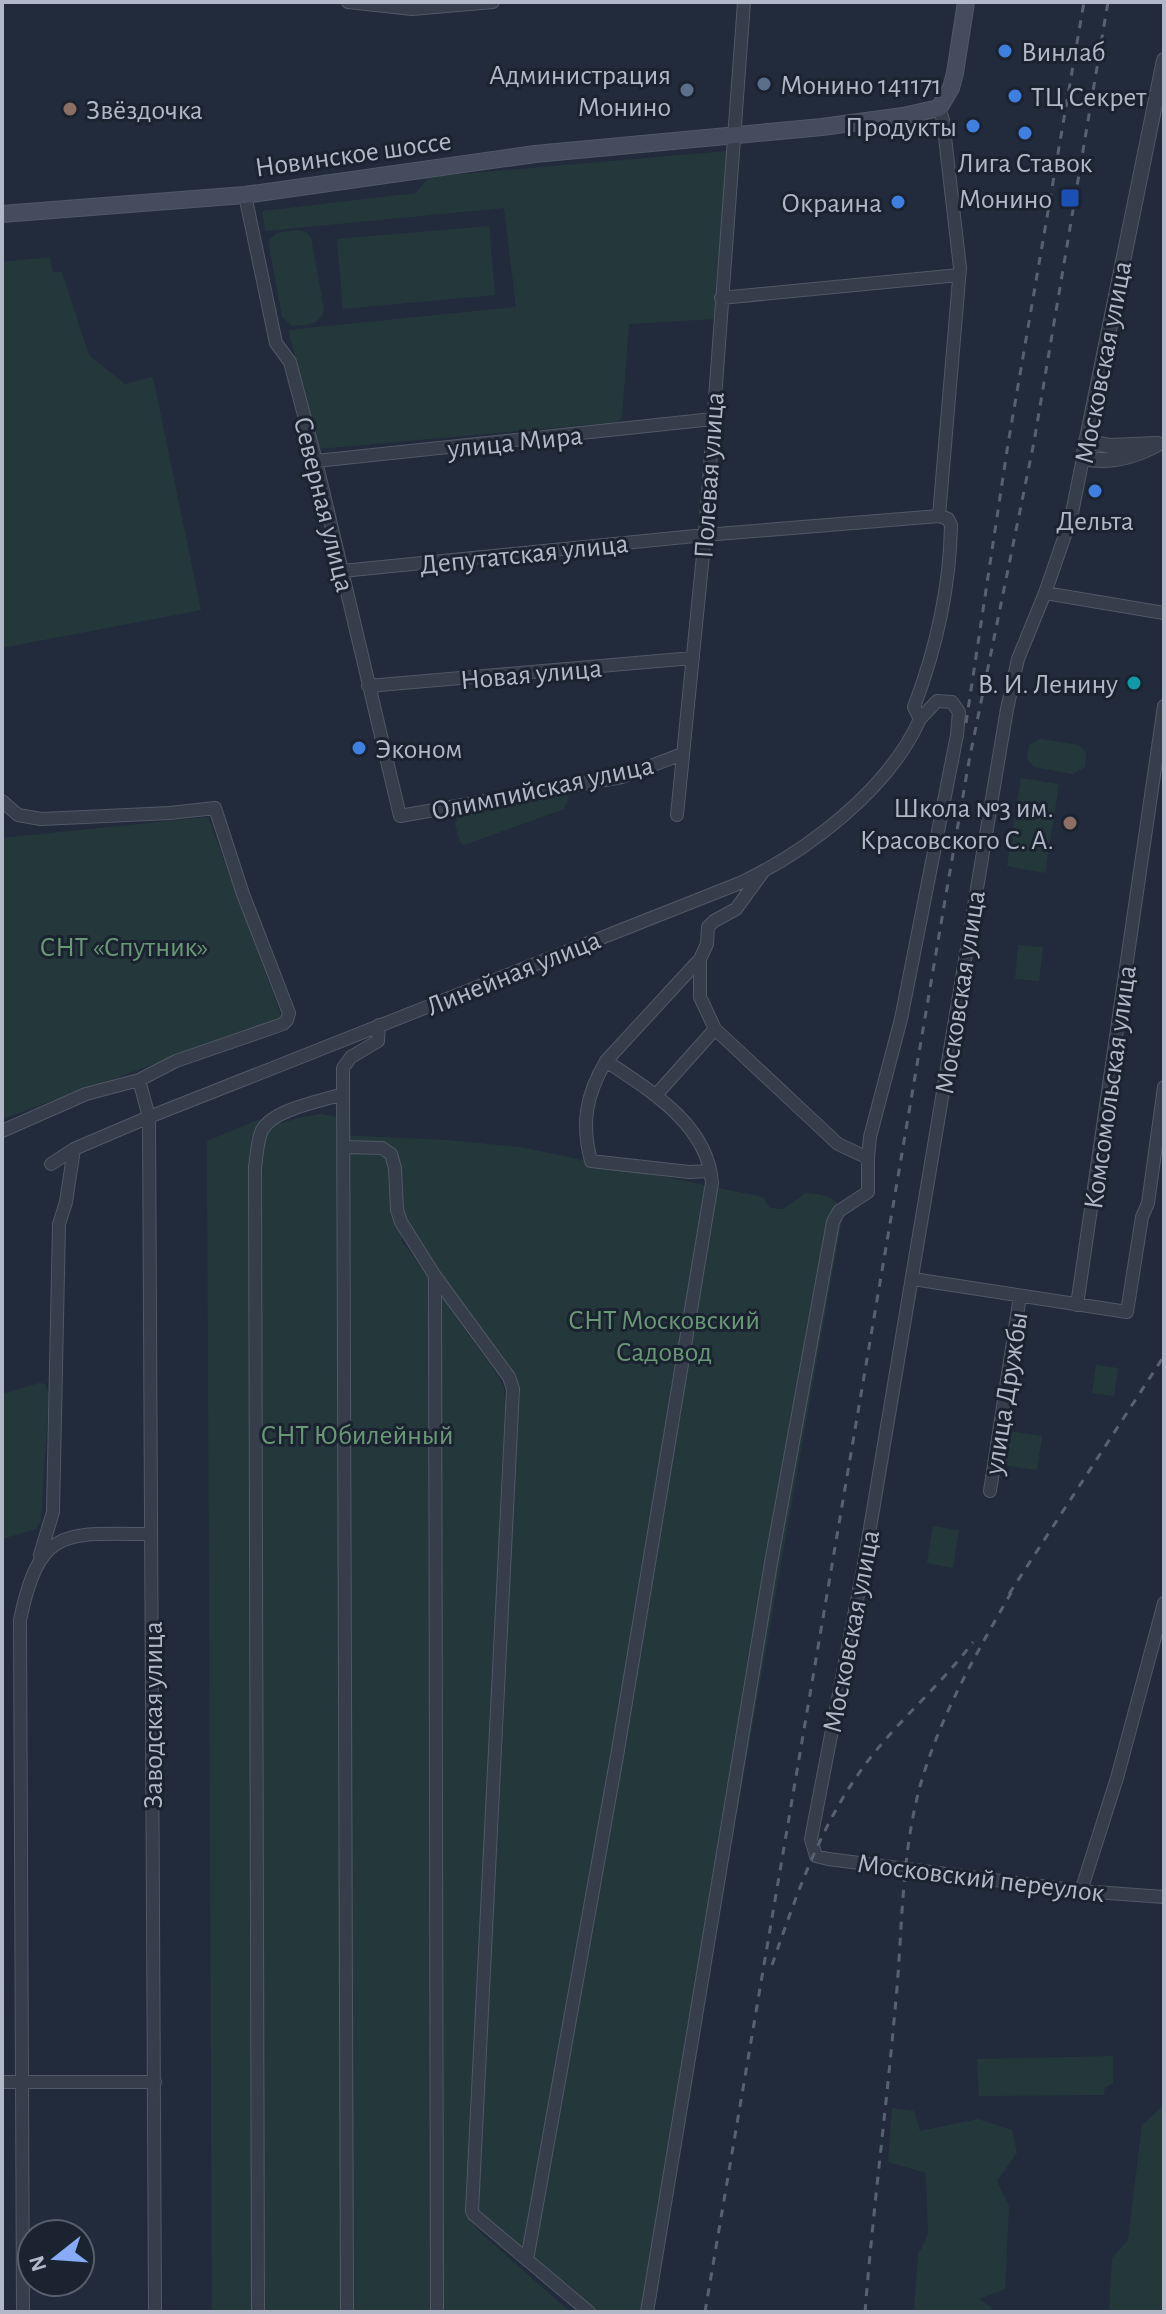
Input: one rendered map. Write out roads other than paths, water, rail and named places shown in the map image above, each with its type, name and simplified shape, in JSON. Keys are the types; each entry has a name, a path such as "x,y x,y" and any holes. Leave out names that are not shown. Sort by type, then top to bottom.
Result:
{"main road":[{"path":"942,109 955,73 966,2"},
{"name":"Новинское шоссе","path":"2,214 245,195 535,154 736,135 942,109"}],"street":[{"path":"348,2 412,9 493,2"},
{"name":"Полевая улица","path":"677,815 705,535 744,2"},
{"name":"Московская улица","path":"811,1839 864,1564 1007,709 1018,659 1071,518 1164,60"},
{"path":"942,109 959,275 939,516 948,519 951,540 936,640 914,707 919,715 943,700"},
{"name":"Северная улица","path":"245,195 276,343 290,362 316,461 400,816"},
{"path":"721,298 959,275"},
{"name":"улица Мира","path":"316,461 713,419"},
{"path":"1086,441 1110,446 1161,443"},
{"path":"1083,458 1101,462 1138,455 1161,443"},
{"name":"Депутатская улица","path":"342,571 705,535 939,516"},
{"path":"1045,593 1164,613"},
{"name":"Новая улица","path":"368,686 693,658"},
{"path":"647,2312 771,1563 835,1215 868,1192 870,1137 901,1019 957,735 959,712 956,705 932,696 928,690 930,665"},
{"name":"Комсомольская улица","path":"1077,1305 1164,706"},
{"name":"Линейная улица","path":"51,1164 74,1149 149,1117 763,872 816,837 850,808 898,756 919,715"},
{"name":"Олимпийская улица","path":"400,816 622,777 682,754"},
{"path":"2,801 18,815 30,819 215,808 289,1013 283,1024 176,1061 139,1080 86,1094 2,1131"},
{"path":"709,1171 689,1172 591,1161 585,1125 597,1076 606,1061 700,959 707,944 708,927 736,909 763,872"},
{"path":"700,959 700,997 715,1029 838,1144 868,1158"},
{"path":"347,2312 343,1094 345,1064 378,1041 379,1025"},
{"path":"656,1095 715,1029"},
{"path":"527,2260 617,1756 712,1183 701,1145 672,1107 606,1061"},
{"name":"Заводская улица","path":"139,1080 149,1117 155,2312"},
{"path":"913,1279 1127,1312 1142,1217 1148,1203 1164,1087"},
{"path":"258,2312 255,1167 259,1138 267,1123 283,1112 343,1094"},
{"path":"344,1147 382,1148 391,1154 395,1168 398,1217 435,1276 509,1377 513,1389 472,2203 474,2215 589,2312"},
{"path":"23,2312 20,1620 53,1512 59,1224 66,1202 74,1149"},
{"path":"435,1276 437,2312"},
{"name":"улица Дружбы","path":"990,1491 1020,1296"},
{"path":"37,1561 52,1545 77,1536 151,1534"},
{"path":"1081,1891 1117,1778 1164,1603"},
{"name":"Московский переулок","path":"811,1839 816,1856 828,1859 1081,1891 1164,1897"},
{"path":"2,2082 155,2082"}],"railway":[{"path":"966,723 1008,444 1084,2"},
{"path":"705,2312 969,761 1034,442 1108,2"},
{"path":"1009,1594 1164,1356"},
{"path":"865,2312 910,1833 923,1776 952,1702 1015,1586"},
{"path":"772,1965 808,1868 843,1798 884,1741 973,1642"}],"place":[{"name":"Винлаб","path":"1005,51"},
{"name":"Монино 141171","path":"764,84"},
{"name":"Администрация Монино","path":"687,90"},
{"name":"ТЦ Секрет","path":"1015,96"},
{"name":"Звёздочка","path":"70,109"},
{"name":"Продукты","path":"973,126"},
{"name":"Лига Ставок","path":"1025,133"},
{"name":"Монино","path":"1070,198"},
{"name":"Окраина","path":"898,202"},
{"name":"Дельта","path":"1095,491"},
{"name":"В. И. Ленину","path":"1134,683"},
{"name":"Эконом","path":"359,748"},
{"name":"Школа №3 им. Красовского С. А.","path":"1070,823"}],"park label":[{"name":"СНТ «Спутник»","path":"124,946"},
{"name":"СНТ Московский Садовод","path":"664,1335"},
{"name":"СНТ Юбилейный","path":"357,1434"}]}
